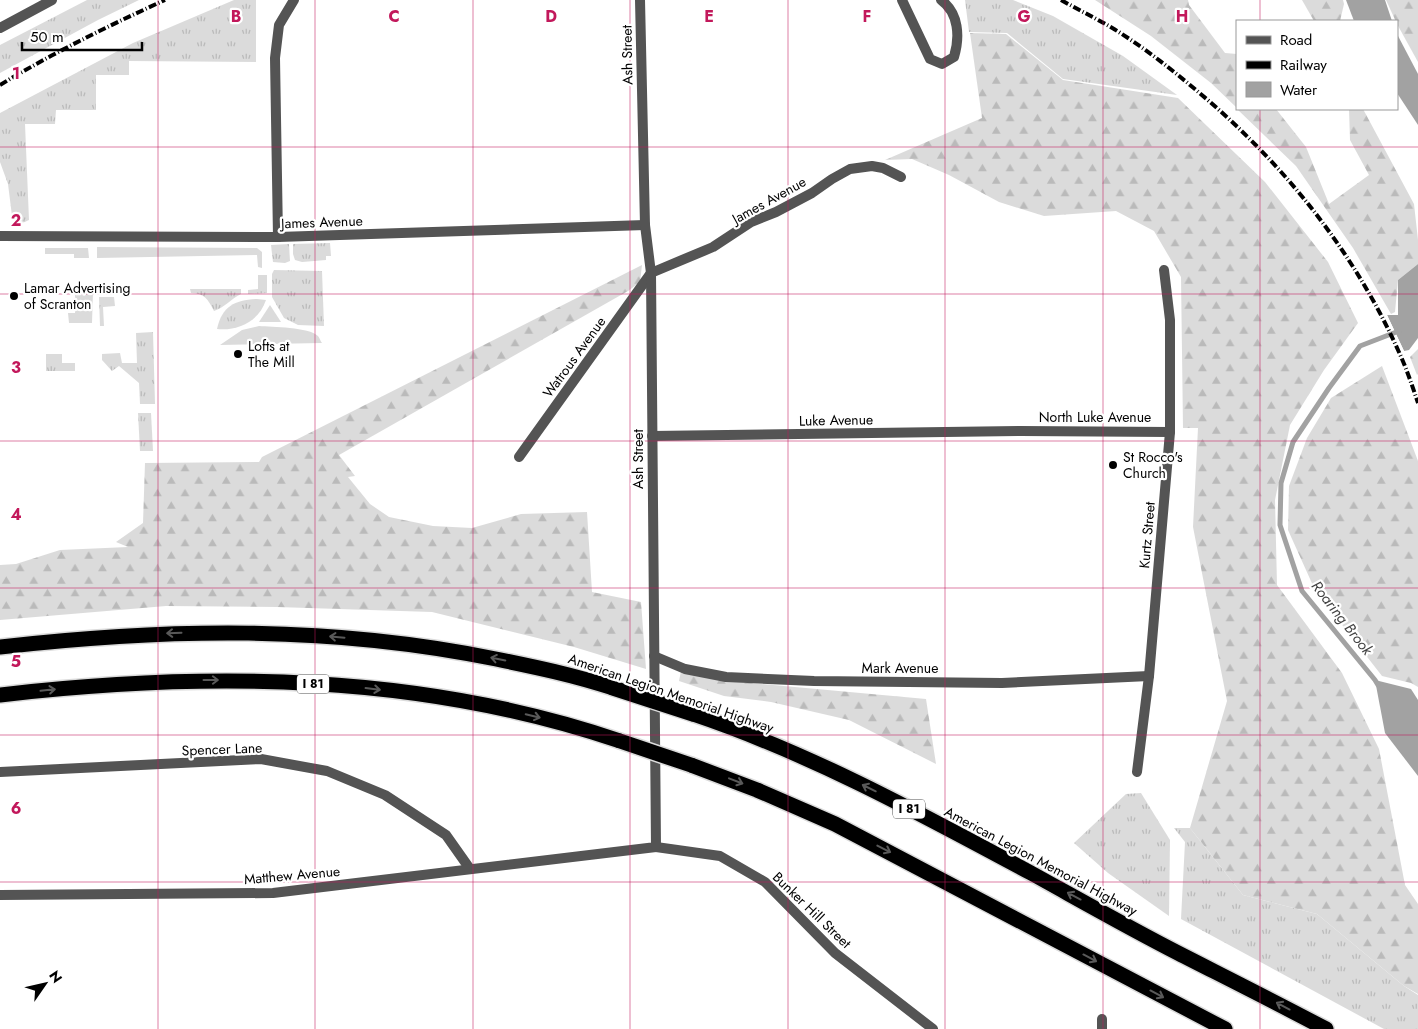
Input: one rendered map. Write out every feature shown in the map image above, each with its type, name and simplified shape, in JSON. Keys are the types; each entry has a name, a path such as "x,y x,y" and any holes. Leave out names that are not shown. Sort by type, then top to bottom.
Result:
{"highway":[{"name":"American Legion Memorial Highway","path":"0,647 100,637 187,632 274,633 335,636 391,642 477,655 562,673 732,727 840,774 994,853 1178,953 1326,1029"},
{"name":"I 81","path":"0,696 100,685 158,682 245,680 311,683 418,694 562,723 691,765 757,790 835,824 1225,1029"}],"street":[{"path":"0,28 52,0"},
{"path":"278,237 275,58 279,25 294,0"},
{"name":"Ash Street","path":"640,0 645,225 651,273 656,847"},
{"path":"902,0 930,59 942,64 954,57 957,46 957,25 948,5 941,0"},
{"name":"James Avenue","path":"651,273 713,247 751,222 776,212 812,193 832,178 850,169 872,166 883,168 901,177"},
{"name":"James Avenue","path":"0,236 278,237 645,225"},
{"name":"Kurtz Street","path":"1136,772 1149,676 1170,432 1170,320 1164,270"},
{"name":"Watrous Avenue","path":"519,457 651,273"},
{"name":"North Luke Avenue","path":"1021,431 1170,432"},
{"name":"Luke Avenue","path":"652,436 1021,431"},
{"name":"Mark Avenue","path":"654,656 684,669 726,677 804,681 1002,683 1149,676"},
{"name":"Spencer Lane","path":"0,772 261,759 327,771 385,795 446,835 470,869"},
{"name":"Matthew Avenue","path":"0,895 273,893 656,847"},
{"name":"Bunker Hill Street","path":"656,847 720,856 765,882 835,953 933,1029"}],"green space":[{"path":"87,0 139,0 0,73 0,45"},
{"path":"234,0 256,0 256,62 129,61 129,75 96,75 96,110 56,110 55,124 25,124 29,220 22,223 15,221 12,216 8,184 0,162 0,113 133,43"},
{"path":"965,0 1013,0 1053,16 1123,56 1177,95 1063,79 1007,33 969,32"},
{"path":"1095,0 1188,0 1189,5 1225,53 1236,54 1236,107 1211,83 1151,36"},
{"path":"1302,0 1343,0 1344,4 1340,20 1313,20"},
{"path":"1386,0 1418,0 1418,62 1398,26 1398,20 1395,20"},
{"path":"970,33 1006,34 1063,80 1178,98 1265,182 1328,262 1358,323 1324,370 1290,425 1275,500 1277,585 1342,673 1379,749 1405,885 1418,904 1418,994 1404,986 1317,914 1243,895 1190,828 1227,701 1193,527 1198,428 1183,428 1181,277 1154,231 1116,211 1044,216 999,202 949,175 912,159 885,160 982,118"},
{"path":"1238,110 1277,110 1306,147 1329,204 1369,175 1350,140 1349,110 1364,110 1414,204 1418,240 1418,264 1398,280 1395,312 1391,314 1353,248 1296,166"},
{"path":"330,243 331,256 326,256 326,260 302,262 295,260 293,244"},
{"path":"289,244 290,261 285,263 273,262 271,245"},
{"path":"97,247 257,248 262,252 262,268 258,267 257,255 97,258"},
{"path":"45,248 88,248 89,258 74,258 74,254 45,254"},
{"path":"642,265 640,282 628,291 339,455 355,476 348,477 370,504 389,517 433,526 472,528 521,514 587,512 592,592 641,602 646,669 574,647 432,612 277,607 166,606 0,620 0,565 16,564 60,550 128,547 116,542 143,523 145,463 259,462 262,457"},
{"path":"274,270 322,271 324,326 298,325 284,318 272,297 272,274"},
{"path":"258,275 267,275 267,293 248,294 248,290 258,289"},
{"path":"190,289 241,289 241,294 214,311 205,298 199,294 191,293"},
{"path":"93,292 92,323 69,323 68,313 75,313 75,293"},
{"path":"99,297 114,297 115,306 103,307 104,326 100,326"},
{"path":"266,300 253,319 233,328 217,329 222,315 231,306 242,301"},
{"path":"270,305 281,322 259,322"},
{"path":"259,326 307,331 318,336 322,343 220,345 242,330"},
{"path":"153,332 155,404 140,404 139,383 119,366 112,371 102,360 102,354 120,353 122,363 137,363 136,333"},
{"path":"1418,349 1418,374 1417,375 1410,357"},
{"path":"46,354 62,354 62,363 75,363 75,371 46,371"},
{"path":"1382,366 1418,461 1418,687 1411,683 1382,676 1315,590 1288,530 1289,486 1307,438 1331,398"},
{"path":"138,413 151,413 153,451 140,451"},
{"path":"681,671 729,681 926,699 936,764 849,720 771,702 724,696 679,681"},
{"path":"1141,793 1170,840 1169,916 1108,873 1074,843 1126,794"},
{"path":"1174,828 1190,828 1243,895 1317,914 1404,986 1418,995 1418,1029 1384,1029 1181,919 1185,842"}],"water":[{"path":"1346,0 1385,0 1392,20 1354,20"},
{"path":"1398,36 1418,74 1418,125 1398,95"},
{"path":"1418,264 1418,338 1409,350 1404,351 1387,315 1398,315 1398,280"},
{"path":"1375,680 1411,689 1418,700 1418,776 1385,733"}],"pier":[{"path":"1387,315 1404,351 1401,352 1385,316"}],"waterway":[{"name":"Roaring Brook","path":"1378,685 1302,591 1280,525 1281,483 1293,442 1360,346 1399,331"}],"railway":[{"path":"0,85 81,40 165,0"},
{"path":"1061,0 1114,29 1166,66 1227,117 1285,177 1312,208 1359,276 1380,312 1398,350 1418,403"}],"place":[{"name":"Lamar Advertising of Scranton","path":"14,296"},
{"name":"Lofts at The Mill","path":"238,354"},
{"name":"St Rocco's Church","path":"1113,465"}]}
